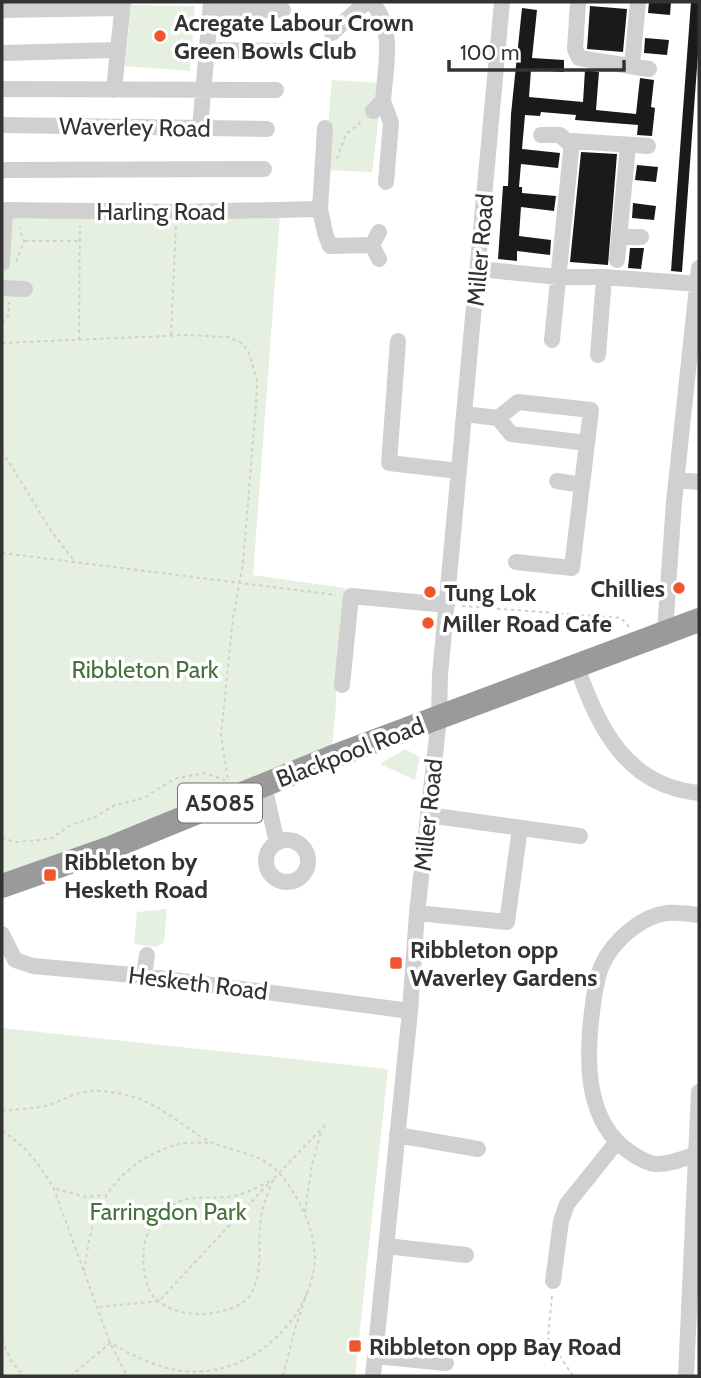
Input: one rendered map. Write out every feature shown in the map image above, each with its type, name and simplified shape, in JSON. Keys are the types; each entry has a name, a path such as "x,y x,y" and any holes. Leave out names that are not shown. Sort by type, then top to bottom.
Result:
{"highway":[{"name":"Blackpool Road","path":"2,886 110,848 330,758 699,620"}],"street":[{"path":"332,33 366,2"},
{"path":"371,2 382,12 386,36 378,106 391,123 386,182"},
{"name":"Miller Road","path":"373,1376 410,1012 417,913 439,719 440,675 502,2"},
{"path":"578,2 575,49 579,58 649,69"},
{"path":"632,65 638,2"},
{"path":"2,10 123,5 114,90"},
{"path":"200,128 211,6 283,10"},
{"path":"2,53 117,50"},
{"path":"208,50 286,51"},
{"path":"2,89 276,90"},
{"name":"Waverley Road","path":"2,125 267,129"},
{"path":"325,128 321,215 329,251 346,244 377,245"},
{"path":"541,135 560,135 572,146"},
{"path":"552,340 572,141 648,146"},
{"path":"617,260 628,145"},
{"path":"2,170 264,169"},
{"path":"2,263 4,210"},
{"name":"Harling Road","path":"4,210 321,215"},
{"path":"619,237 642,237"},
{"path":"479,269 558,277 699,278 665,631"},
{"path":"598,355 604,276"},
{"path":"2,288 25,289"},
{"path":"398,341 389,463 459,471"},
{"path":"498,418 518,402 591,410 572,568 516,562"},
{"path":"464,414 498,418 511,434 587,443"},
{"path":"678,480 699,482"},
{"path":"557,481 582,485"},
{"path":"342,685 351,596 447,605"},
{"path":"577,667 588,699 610,742 655,781 677,790 699,793"},
{"path":"264,785 277,843"},
{"path":"428,815 580,836"},
{"path":"417,913 507,922 520,828"},
{"path":"697,1154 655,1164 616,1143 603,1121 589,1076 590,1028 602,964 618,941 641,923 666,913 699,915"},
{"name":"Hesketh Road","path":"2,934 15,960 33,966 144,976 410,1012"},
{"path":"144,976 146,955"},
{"path":"686,1376 699,1093"},
{"path":"397,1135 478,1149"},
{"path":"553,1281 561,1221 567,1204 616,1143"},
{"path":"386,1245 466,1255"},
{"path":"375,1356 446,1363"}],"path":[{"path":"323,176 339,156 346,134 378,106"},
{"path":"79,341 80,211"},
{"path":"171,336 177,212"},
{"path":"24,241 80,241"},
{"path":"2,343 171,336 228,337 240,342 248,350 257,380 243,564 227,664 221,736 228,782 221,777 204,773 174,779 144,798 115,805 95,817 71,825 50,839 16,842 2,838"},
{"path":"2,451 52,532 75,563"},
{"path":"2,553 351,596"},
{"path":"447,605 621,618 642,642"},
{"path":"2,1111 49,1105 70,1095 97,1090 132,1095 158,1106 213,1143 246,1153 274,1168 305,1213"},
{"path":"99,1307 159,1301 327,1123"},
{"path":"284,1376 314,1266 305,1213 312,1165 322,1128"},
{"path":"2,1131 41,1166 54,1189 110,1343 127,1376"},
{"path":"84,1272 91,1230 105,1195 123,1175 149,1156 179,1144 213,1143"},
{"path":"273,1180 264,1200 260,1224 260,1265 247,1299 227,1310 203,1314 168,1308 152,1295 147,1286 142,1258 147,1235 158,1216 172,1205 187,1199 237,1196 273,1180"},
{"path":"54,1189 86,1198 105,1195"},
{"path":"110,1343 144,1361 173,1370 206,1371 240,1361 264,1349 283,1331 311,1281"},
{"path":"553,1281 548,1338 573,1376"},
{"path":"2,1340 12,1361 24,1376"},
{"path":"71,1376 110,1343"}],"green space":[{"name":"Acregate Labour Crown Green Bowls Club","path":"131,5 195,6 190,71 125,66"},
{"path":"332,80 383,83 372,172 324,170"},
{"name":"Ribbleton Park","path":"9,215 280,216 253,575 345,588 337,660 332,748 2,880 2,285"},
{"path":"405,749 420,757 415,780 380,764"},
{"path":"167,909 164,942 156,947 134,944 137,912"},
{"name":"Farringdon Park","path":"2,1028 388,1069 355,1376 2,1376"}],"building":[{"path":"649,2 671,2 670,15 648,13"},
{"path":"691,2 699,2 699,40 682,272 671,271"},
{"path":"590,6 627,9 623,52 587,49"},
{"path":"522,8 537,10 532,58 564,60 564,72 531,70 529,97 583,102 585,70 599,72 596,110 636,114 640,78 654,80 651,107 655,108 652,136 637,135 638,125 575,120 576,115 541,112 540,116 525,115 522,149 560,153 558,168 521,164 519,187 522,187 522,193 556,196 554,211 521,207 519,236 551,240 550,255 517,251 517,261 498,259 503,186 508,186 511,114"},
{"path":"645,38 669,40 667,55 644,53"},
{"path":"581,152 617,154 608,265 570,262"},
{"path":"637,165 658,167 656,182 635,180"},
{"path":"633,203 656,206 654,220 632,218"},
{"path":"630,248 644,248 641,269 628,268"}],"place":[{"name":"Acregate Labour Crown Green Bowls Club","path":"160,36"},
{"name":"Chillies","path":"679,588"},
{"name":"Tung Lok","path":"430,592"},
{"name":"Miller Road Cafe","path":"428,623"},
{"name":"Ribbleton by Hesketh Road","path":"50,875"},
{"name":"Ribbleton opp Waverley Gardens","path":"396,963"},
{"name":"Ribbleton opp Bay Road","path":"355,1346"}]}
